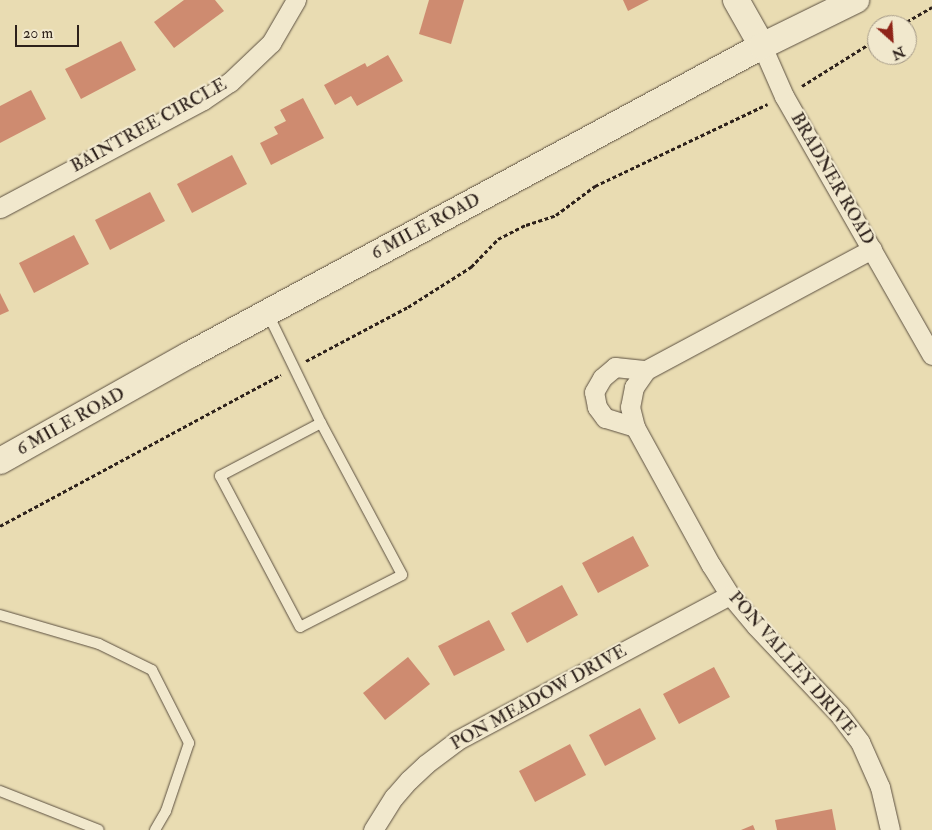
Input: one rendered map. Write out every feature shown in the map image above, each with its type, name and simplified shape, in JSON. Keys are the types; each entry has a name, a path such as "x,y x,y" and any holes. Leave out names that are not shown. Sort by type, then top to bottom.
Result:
{"street":[{"name":"BAINTREE CIRCLE","path":"0,208 203,100 230,82 271,43 284,24 296,0"},
{"name":"BRADNER ROAD","path":"736,0 762,46 784,96 932,355"},
{"name":"6 MILE ROAD","path":"0,461 267,313 762,46 856,0"},
{"name":"PON VALLEY DRIVE","path":"872,249 646,370 634,387 630,398 631,415 635,427 711,565 730,595 756,626 839,714 860,742 880,787 890,830"},
{"path":"635,427 605,418 597,407 594,392 602,378 615,367 646,370"},
{"name":"PON MEADOW DRIVE","path":"373,830 394,797 426,764 456,741 730,595"}],"lane":[{"path":"267,313 321,423 402,575 300,627 220,476 321,423"},
{"path":"0,615 99,644 152,670 189,743 166,811 155,830"},
{"path":"0,791 99,830"}],"path":[{"path":"917,16 932,8"},
{"path":"0,526 408,307 471,267 498,239 526,225 556,215 595,186 784,96 867,45"}],"building":[{"path":"184,0 215,0 224,11 174,48 154,22"},
{"path":"429,0 464,0 451,44 419,34"},
{"path":"623,0 649,0 628,11"},
{"path":"121,41 136,70 81,99 65,69"},
{"path":"388,55 403,81 357,106 351,96 335,105 324,85 365,63 367,67"},
{"path":"31,90 46,119 0,143 0,106"},
{"path":"303,98 324,138 271,165 260,143 278,134 274,127 286,121 280,110"},
{"path":"232,155 247,184 192,213 177,184"},
{"path":"150,192 165,221 110,250 95,220"},
{"path":"74,235 89,264 34,293 19,263"},
{"path":"0,293 9,311 0,315"},
{"path":"633,536 649,566 598,593 582,563"},
{"path":"562,585 578,615 527,643 511,613"},
{"path":"489,620 505,650 454,676 438,646"},
{"path":"408,657 430,684 385,720 363,693"},
{"path":"714,667 730,697 679,724 663,694"},
{"path":"640,708 656,739 605,766 589,735"},
{"path":"570,744 586,775 535,802 519,771"},
{"path":"832,809 836,830 777,830 775,820"},
{"path":"753,825 755,830 741,830"}]}
